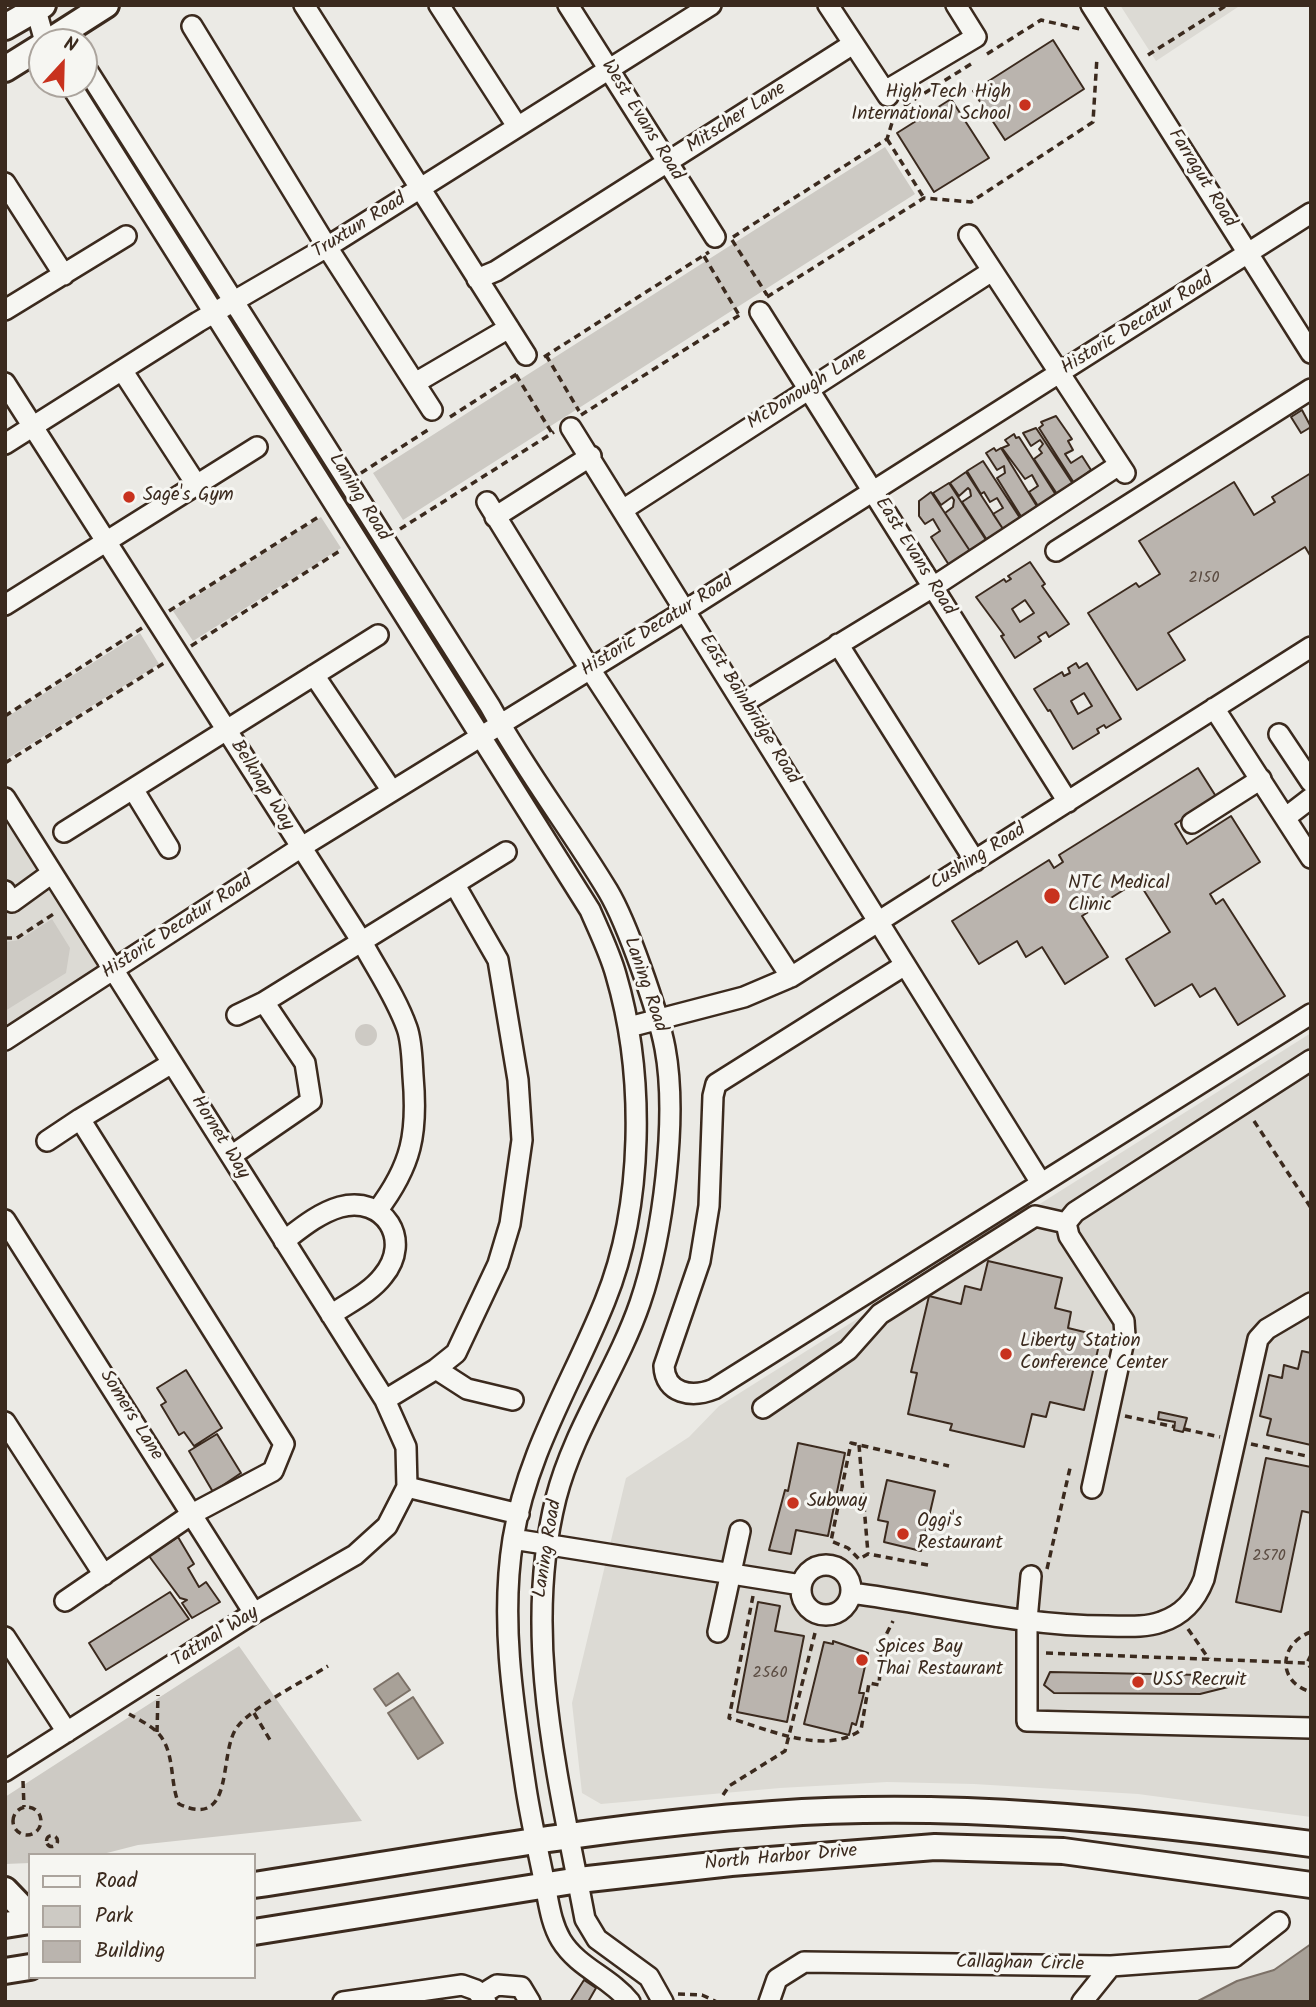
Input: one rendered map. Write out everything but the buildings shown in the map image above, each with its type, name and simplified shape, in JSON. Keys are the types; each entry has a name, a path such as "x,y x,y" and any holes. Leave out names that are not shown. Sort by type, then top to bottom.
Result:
{"main road":[{"path":"73,28 106,5"},
{"path":"5,27 38,7"},
{"path":"5,69 28,56"},
{"path":"256,1885 535,1841 739,1816 898,1810 1067,1815 1311,1844"},
{"name":"North Harbor Drive","path":"256,1932 545,1884 731,1863 935,1847 1063,1851 1311,1885"},
{"path":"5,1890 28,1917"},
{"path":"5,1924 28,1919"},
{"path":"5,1971 28,1967"}],"street":[{"path":"304,5 526,355"},
{"path":"439,5 517,126"},
{"name":"West Evans Road","path":"568,5 668,164 723,237"},
{"path":"828,5 886,94 976,37 956,5"},
{"name":"Farragut Road","path":"1091,5 1311,353"},
{"path":"38,7 48,28"},
{"name":"Truxtun Road","path":"5,444 421,189 703,7"},
{"path":"192,26 327,247 432,410"},
{"name":"Mitscher Lane","path":"477,279 496,271 668,164 853,44"},
{"name":"Laning Road","path":"98,87 499,724 610,894 665,1047 668,1072 667,1153 660,1222 640,1304 579,1432 556,1498 547,1544 540,1606 548,1707 585,1919 592,1934 639,1968 659,1999"},
{"name":"Laning Road","path":"80,98 590,910 615,972 629,1027 636,1143 630,1207 622,1251 606,1299 541,1438 519,1514 513,1539 508,1593 508,1652 535,1841 554,1926 568,1950 624,1999"},
{"path":"5,183 64,275"},
{"name":"Historic Decatur Road","path":"5,1040 300,848 686,610 1311,213"},
{"path":"743,704 1122,469 969,235"},
{"path":"5,310 126,236"},
{"name":"McDonough Lane","path":"624,509 992,271"},
{"name":"East Evans Road","path":"764,304 809,387 873,492 1068,802"},
{"path":"415,383 509,328"},
{"path":"122,370 196,484"},
{"name":"Belknap Way","path":"5,383 362,942 408,1030 416,1118 410,1154 397,1184 377,1211"},
{"path":"1056,551 1311,389"},
{"name":"East Bainbridge Road","path":"576,421 591,456 1041,1183"},
{"path":"8,598 257,447"},
{"path":"591,456 491,510 590,669 791,977"},
{"path":"64,832 378,635"},
{"path":"838,644 975,861"},
{"name":"Cushing Road","path":"629,1027 744,997 791,977 1311,647"},
{"path":"314,675 392,791"},
{"path":"1214,708 1311,858"},
{"path":"1279,734 1311,782"},
{"path":"1192,823 1261,779"},
{"path":"133,789 169,848"},
{"name":"Hornet Way","path":"5,798 385,1400 406,1447 407,1487"},
{"path":"1285,818 1311,798"},
{"path":"237,1015 264,1002 506,852"},
{"path":"5,891 12,902 52,873"},
{"path":"385,1400 436,1369 456,1353 498,1264 510,1224 522,1140 518,1080 498,960 455,885"},
{"path":"905,965 716,1084 713,1096 709,1206 701,1261 694,1288 666,1357 667,1381 688,1394 697,1395 714,1389 1311,1014"},
{"path":"231,1156 311,1101 305,1063 264,1002"},
{"path":"1066,1223 1076,1212 1311,1060"},
{"path":"47,1141 172,1063"},
{"path":"65,1601 192,1514 273,1471 284,1444 80,1119"},
{"path":"284,1241 324,1213 341,1207 358,1204 377,1211 388,1220 397,1238 394,1258 384,1275 373,1287 331,1315"},
{"path":"763,1408 848,1350 880,1314 1035,1216 1066,1223"},
{"name":"Somers Lane","path":"5,1220 254,1613"},
{"path":"1066,1223 1069,1236 1124,1321 1125,1336 1092,1488"},
{"path":"851,1593 1027,1620 1086,1626 1142,1626 1178,1615 1191,1604 1204,1579 1258,1339 1267,1329 1311,1303"},
{"path":"436,1369 467,1389 513,1400"},
{"path":"5,1422 104,1575"},
{"path":"407,1487 519,1514"},
{"name":"Tattnal Way","path":"14,1776 67,1732 254,1613 355,1555 387,1526 407,1487"},
{"path":"718,1632 740,1531"},
{"path":"513,1539 801,1585"},
{"path":"825,1565 834,1566 847,1576 851,1593 844,1607 838,1612 822,1614 808,1607 803,1601 801,1585 810,1571 825,1565"},
{"path":"1037,1578 1027,1620 1027,1721 1311,1728"},
{"path":"5,1638 67,1732"},
{"name":"Callaghan Circle","path":"769,2002 774,1984 784,1972 814,1961 1111,1966 1234,1957 1279,1922"},
{"path":"1082,2002 1111,1966"},
{"path":"343,2002 455,1986 469,1986 483,1998 496,1985 520,1987 530,2002"}],"path":[{"path":"1148,55 1227,5"},
{"path":"887,139 925,198"},
{"path":"723,237 764,304"},
{"path":"704,256 739,315"},
{"path":"546,355 576,421"},
{"path":"516,375 552,433"},
{"path":"5,938 17,938 55,913"},
{"path":"1254,1121 1311,1208"},
{"path":"1108,1412 1175,1427"},
{"path":"1184,1429 1311,1457"},
{"path":"928,1565 868,1554 859,1559 848,1548 831,1541 851,1443 949,1466"},
{"path":"859,1444 868,1554"},
{"path":"1037,1578 1070,1468"},
{"path":"753,1596 729,1718 807,1741 852,1737 861,1730 869,1683 879,1685 882,1643 892,1621"},
{"path":"1178,1615 1209,1658"},
{"path":"1311,1632 1299,1636 1291,1643 1285,1661 1290,1678 1309,1691 1311,1682"},
{"path":"723,1795 729,1786 785,1751 816,1633"},
{"path":"1041,1653 1307,1662"},
{"path":"1307,1662 1311,1655"},
{"path":"1307,1662 1311,1668"},
{"path":"127,1713 157,1732 167,1747 173,1791 179,1804 193,1811 218,1798 232,1734 254,1713 328,1666"},
{"path":"157,1732 158,1694"},
{"path":"254,1713 270,1740"},
{"path":"14,1776 24,1807"},
{"path":"24,1807 33,1808 40,1815 41,1824 37,1832 24,1836 13,1827 14,1814 24,1807"},
{"path":"5,1830 13,1827"},
{"path":"37,1832 47,1838"},
{"path":"659,1999 687,1994 717,2002"}],"shaded area":[{"path":"1120,5 1241,5 1156,61"},
{"path":"5,820 98,968 5,1026"},
{"path":"1311,1033 1311,1817 1138,1794 974,1784 887,1782 780,1788 601,1804 582,1793 572,1703 626,1478 689,1437 719,1406"},
{"path":"398,1673 410,1690 386,1706 374,1689"},
{"path":"413,1697 443,1743 418,1759 388,1713"},
{"path":"1311,1944 1311,2002 1196,2002 1237,1981 1274,1970"}],"green space":[{"path":"885,147 915,194 403,520 373,473"},
{"path":"321,517 341,548 193,641 173,611"},
{"path":"140,633 159,664 5,760 5,718"},
{"path":"52,919 70,948 66,973 5,1011 5,942 19,940"},
{"path":"362,1024 370,1024 377,1031 377,1039 370,1046 362,1046 355,1039 355,1031"},
{"path":"239,1646 362,1821 138,1845 107,1853 28,1853 28,1863 5,1864 5,1797"}],"place":[{"name":"High Tech High International School","path":"1025,105"},
{"name":"Sage's Gym","path":"129,497"},
{"name":"NTC Medical Clinic","path":"1052,896"},
{"name":"Liberty Station Conference Center","path":"1006,1354"},
{"name":"Subway","path":"793,1503"},
{"name":"Oggi's Restaurant","path":"903,1534"},
{"name":"Spices Bay Thai Restaurant","path":"862,1660"},
{"name":"USS Recruit","path":"1138,1682"}]}
